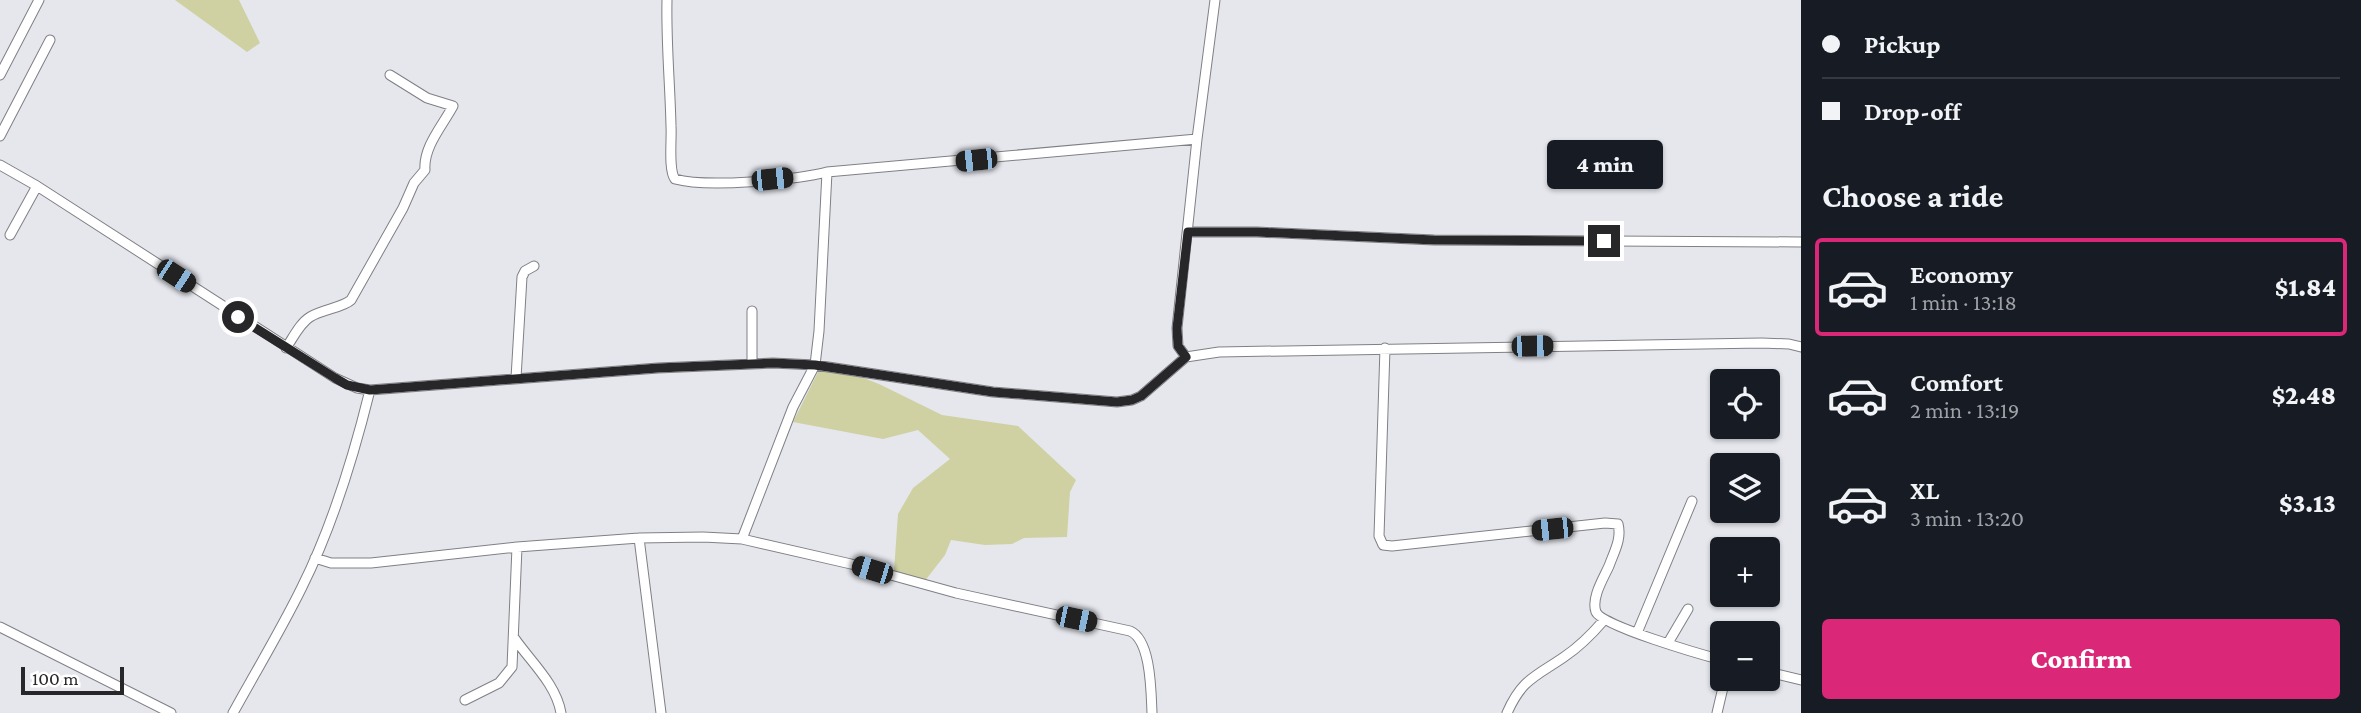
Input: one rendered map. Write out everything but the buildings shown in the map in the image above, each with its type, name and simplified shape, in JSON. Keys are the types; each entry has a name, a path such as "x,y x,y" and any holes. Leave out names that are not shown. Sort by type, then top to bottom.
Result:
{"street":[{"path":"0,75 39,0"},
{"path":"667,0 672,176 678,180 714,182 772,179 1197,139"},
{"path":"1186,357 1178,346 1177,328 1215,0"},
{"path":"0,136 50,40"},
{"path":"286,348 308,318 347,304 351,300 403,208 414,183 425,170 424,162 431,144 453,106 427,98 390,75"},
{"path":"0,165 37,186 286,348 347,385 370,390 658,368 752,364 815,365 993,392 1117,402 1141,396 1186,357 1219,352 1762,343 1789,344 1801,348"},
{"path":"742,539 793,407 815,365 827,172"},
{"path":"10,235 37,186"},
{"path":"1188,232 1257,232 1434,240 1801,242"},
{"path":"516,378 522,277 525,271 534,266"},
{"path":"752,311 752,364"},
{"path":"1385,348 1381,542 1392,546 1605,523 1618,524 1618,543 1596,597 1596,610 1604,620 1710,656"},
{"path":"233,713 303,586 315,558 353,452 370,390"},
{"path":"1637,633 1692,501"},
{"path":"315,558 331,563 371,563 517,547 639,538 742,539 851,564 956,593 1130,631 1137,634 1144,644 1152,713"},
{"path":"639,538 661,713"},
{"path":"465,700 491,689 512,667 517,547"},
{"path":"1668,643 1688,609"},
{"path":"1507,713 1517,691 1566,656 1604,620"},
{"path":"0,627 171,713"},
{"path":"514,639 550,685 558,699 561,713"},
{"path":"1780,675 1801,680"},
{"path":"1717,713 1723,691"}],"green space":[{"path":"175,0 239,0 260,43 247,52"},
{"path":"823,362 879,384 942,415 1018,426 1076,480 1070,492 1067,537 1024,538 1012,544 985,545 951,540 945,555 924,582 894,571 898,514 913,488 950,459 918,430 883,439 793,422"}],"route":[{"path":"238,317 347,385 370,390 658,368 773,363 815,365 993,392 1117,402 1141,396 1186,357 1178,346 1177,328 1188,232 1257,232 1434,240 1604,241"}]}
